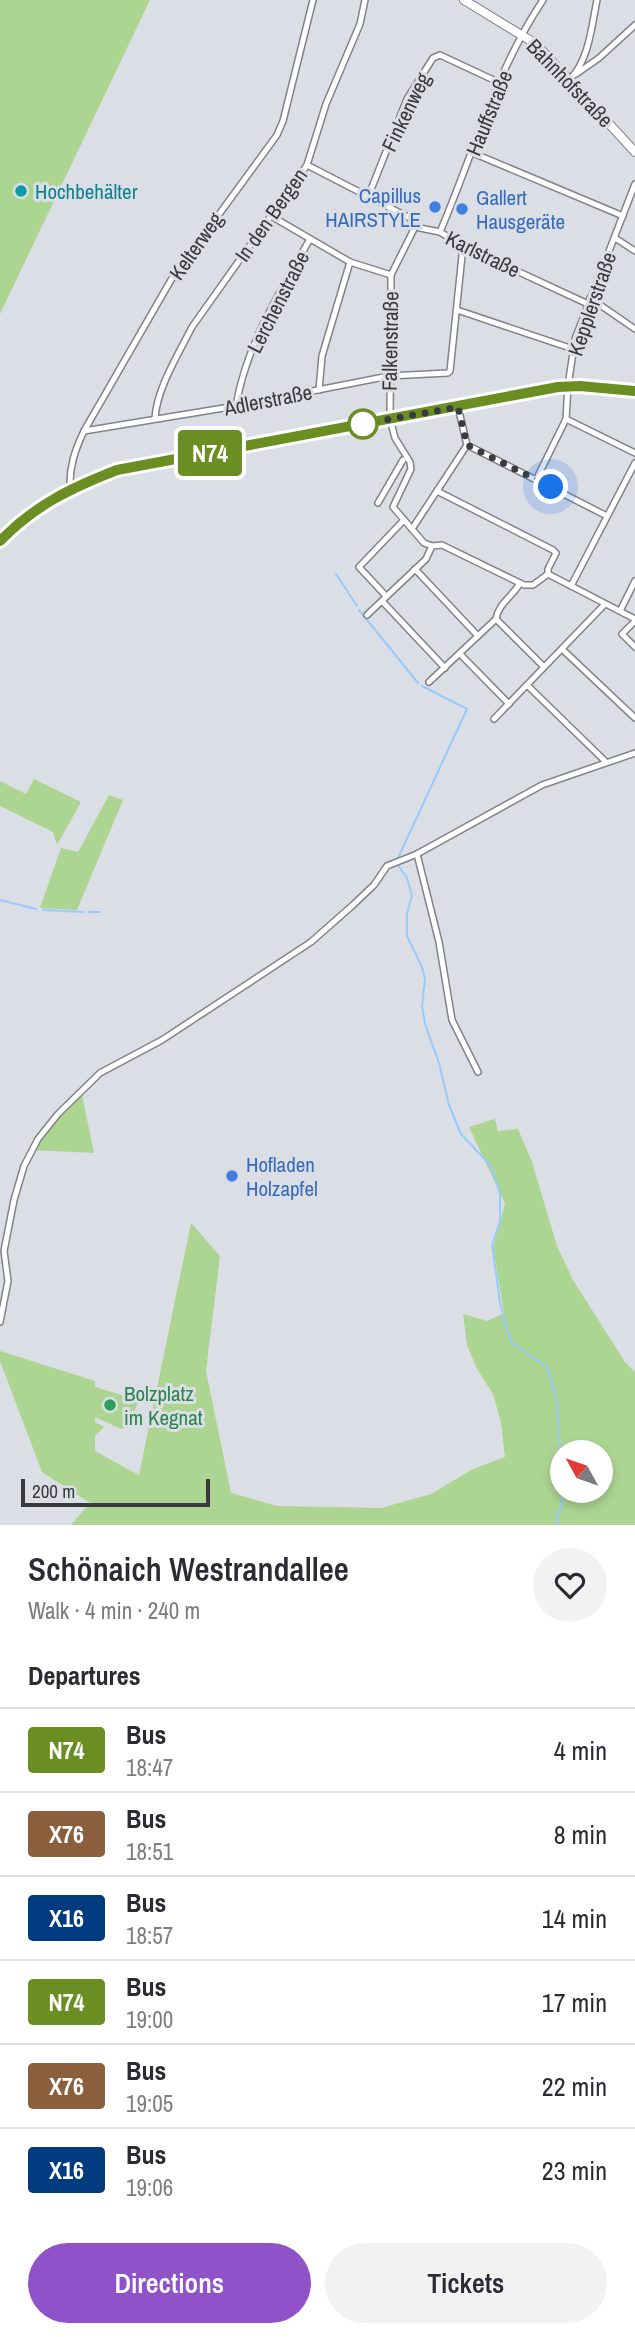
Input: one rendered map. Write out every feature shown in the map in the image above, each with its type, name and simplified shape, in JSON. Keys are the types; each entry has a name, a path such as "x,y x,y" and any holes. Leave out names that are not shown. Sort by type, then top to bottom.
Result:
{"main road":[{"name":"Bahnhofstraße","path":"464,0 536,44 573,77 635,152"},
{"path":"0,541 32,511 70,489 117,470 568,386 635,391"}],"street":[{"name":"Kelterweg","path":"70,489 73,455 84,431 171,280 277,135 283,121 313,0"},
{"name":"In den Bergen","path":"155,419 156,407 177,355 192,327 307,166 326,104 360,24 365,0"},
{"name":"Hauffstraße","path":"440,232 500,83 522,34 543,0"},
{"path":"573,77 583,59 597,0"},
{"path":"573,77 599,58 635,25"},
{"name":"Finkenweg","path":"368,197 407,99 433,58 439,55 500,83"},
{"path":"473,153 623,216"},
{"name":"Karlstraße","path":"307,166 410,218 415,227 440,232 463,246 589,301 635,329"},
{"name":"Kepplerstraße","path":"566,419 573,349 635,184"},
{"path":"271,216 350,262 391,275"},
{"name":"Falkenstraße","path":"390,419 391,275 415,227"},
{"path":"615,238 635,251"},
{"name":"Lerchenstraße","path":"236,406 239,387 265,319 310,239"},
{"path":"463,246 457,310 573,349"},
{"path":"319,390 322,356 350,262"},
{"name":"Adlerstraße","path":"84,431 236,406 389,376 445,374 450,371 457,310"},
{"path":"412,529 467,445 458,407"},
{"path":"390,419 395,438 410,462 409,475 393,503 395,512 424,543 442,545 520,583 533,585 548,574 635,620 622,634 635,647"},
{"path":"536,480 566,419 635,453"},
{"path":"467,445 607,516"},
{"path":"378,503 403,460"},
{"path":"571,586 635,463"},
{"path":"437,491 553,550 556,553 548,574"},
{"path":"404,520 359,567 445,668"},
{"path":"367,615 426,559 432,546"},
{"path":"415,569 478,636"},
{"path":"620,611 635,581"},
{"path":"429,682 496,619 497,610 515,593 520,583"},
{"path":"494,719 605,604"},
{"path":"496,619 544,667"},
{"path":"562,649 635,718"},
{"path":"460,654 509,704"},
{"path":"527,685 606,762"},
{"path":"0,1322 8,1281 4,1251 17,1189 30,1150 58,1114 100,1073 162,1040 311,942 374,885 387,866 417,854 542,785 635,753"},
{"path":"417,854 439,942 452,1020 478,1072"}],"green space":[{"path":"0,0 150,0 0,314"},
{"path":"34,779 81,802 57,845 53,832 0,806 0,781 26,794"},
{"path":"109,795 123,800 77,910 40,908 61,848 78,852"},
{"path":"81,1090 94,1153 30,1150"},
{"path":"495,1119 498,1131 518,1129 532,1162 557,1246 573,1280 625,1362 635,1372 635,1525 71,1525 90,1503 42,1472 0,1361 0,1351 95,1381 95,1387 139,1400 129,1426 121,1429 95,1417 95,1422 104,1427 95,1436 95,1451 139,1475 191,1223 220,1256 206,1371 231,1493 277,1506 381,1508 431,1494 473,1469 505,1457 501,1423 493,1394 477,1369 467,1345 463,1314 487,1321 504,1313 493,1247 505,1204 469,1127"}],"waterway":[{"path":"336,574 357,606"},
{"path":"359,610 418,683"},
{"path":"398,858 467,709 422,686"},
{"path":"398,865 407,878 412,896 407,913 407,936 422,967 425,980 422,1006 425,1024 439,1063 449,1105 461,1134 491,1166 500,1194 500,1221 492,1245 506,1327 512,1343 547,1367 557,1402 559,1440"},
{"path":"0,900 36,909"},
{"path":"43,910 84,912"},
{"path":"89,912 100,912"},
{"path":"558,1525 556,1519 562,1503"}],"bus line":[{"name":"N74","path":"0,541 32,511 70,489 117,470 558,387 580,386 635,391"}],"place":[{"name":"Hochbehälter","path":"21,191"},
{"name":"Capillus HAIRSTYLE","path":"435,207"},
{"name":"Gallert Hausgeräte","path":"462,209"},
{"name":"Hofladen Holzapfel","path":"232,1176"},
{"name":"Bolzplatz im Kegnat","path":"110,1405"}],"route":[{"path":"363,424 458,407 467,445 551,487"}]}
